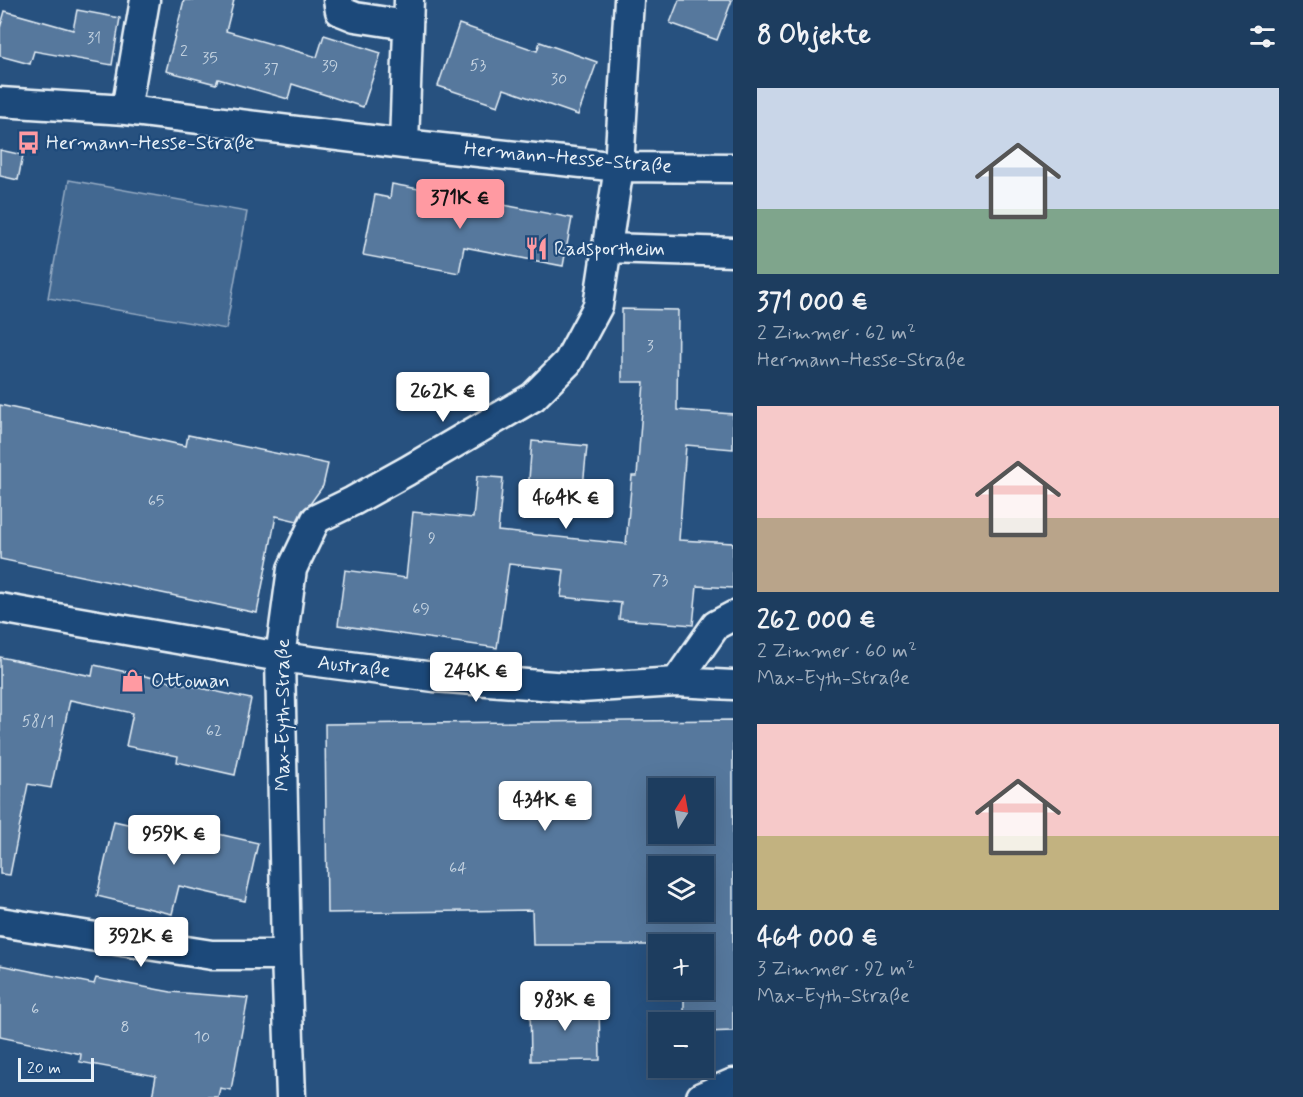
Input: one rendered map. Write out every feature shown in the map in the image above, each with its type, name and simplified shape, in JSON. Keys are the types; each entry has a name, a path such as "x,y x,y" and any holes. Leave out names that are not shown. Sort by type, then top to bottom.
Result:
{"street":[{"path":"126,110 145,0"},
{"path":"338,0 340,11 355,17 408,13 404,144"},
{"name":"Max-Eyth-Straße","path":"291,1097 280,657 292,569 315,519 407,471 533,397 568,362 598,306 619,167 629,0"},
{"name":"Hermann-Hesse-Straße","path":"0,102 126,110 404,144 619,167 733,168"},
{"path":"607,248 733,252"},
{"name":"Austraße","path":"0,608 280,657 434,677 581,688 675,682 733,685"},
{"path":"675,682 716,625 733,616"},
{"path":"0,922 212,955 286,955"},
{"path":"701,1097 733,1083"}],"shaded area":[{"path":"69,180 247,212 226,329 48,298"}],"building":[{"path":"184,0 234,0 226,31 317,57 324,35 381,53 363,107 292,84 288,99 218,79 216,84 166,71"},
{"path":"679,0 732,0 717,40 670,23"},
{"path":"77,10 120,18 112,65 34,51 30,64 0,56 0,28 5,11 73,30"},
{"path":"459,24 537,51 540,42 597,62 578,115 504,89 498,106 438,86"},
{"path":"0,150 23,155 18,180 0,176"},
{"path":"392,184 572,218 563,266 464,247 459,273 363,255 375,195 390,198"},
{"path":"622,309 678,310 677,410 733,414 733,449 686,445 679,540 733,543 733,588 697,586 693,625 619,619 621,603 561,597 564,570 509,564 497,648 338,625 345,570 406,578 413,512 473,518 477,476 503,478 498,531 626,544 632,476 637,476 644,382 622,382"},
{"path":"0,405 186,446 188,435 328,464 323,486 302,511 297,521 276,516 257,613 0,559"},
{"path":"532,441 587,446 582,497 528,492"},
{"path":"0,657 92,676 94,665 251,699 235,775 177,762 178,756 126,746 133,713 70,700 51,788 28,784 10,875 0,874"},
{"path":"733,720 733,1031 714,1032 714,1012 684,1012 684,1000 714,1000 714,934 648,934 648,945 533,945 532,910 327,913 325,724"},
{"path":"114,821 190,838 192,828 258,843 245,901 179,886 172,914 97,896"},
{"path":"0,965 94,984 96,978 171,992 248,998 231,1090 220,1088 218,1097 152,1097 156,1076 80,1062 81,1054 0,1037"},
{"path":"599,1002 600,1060 531,1061 530,1003"}],"place":[{"name":"Hermann-Hesse-Straße","path":"28,143"},
{"name":"Radsportheim","path":"536,249"},
{"name":"Ottoman","path":"133,681"}]}
